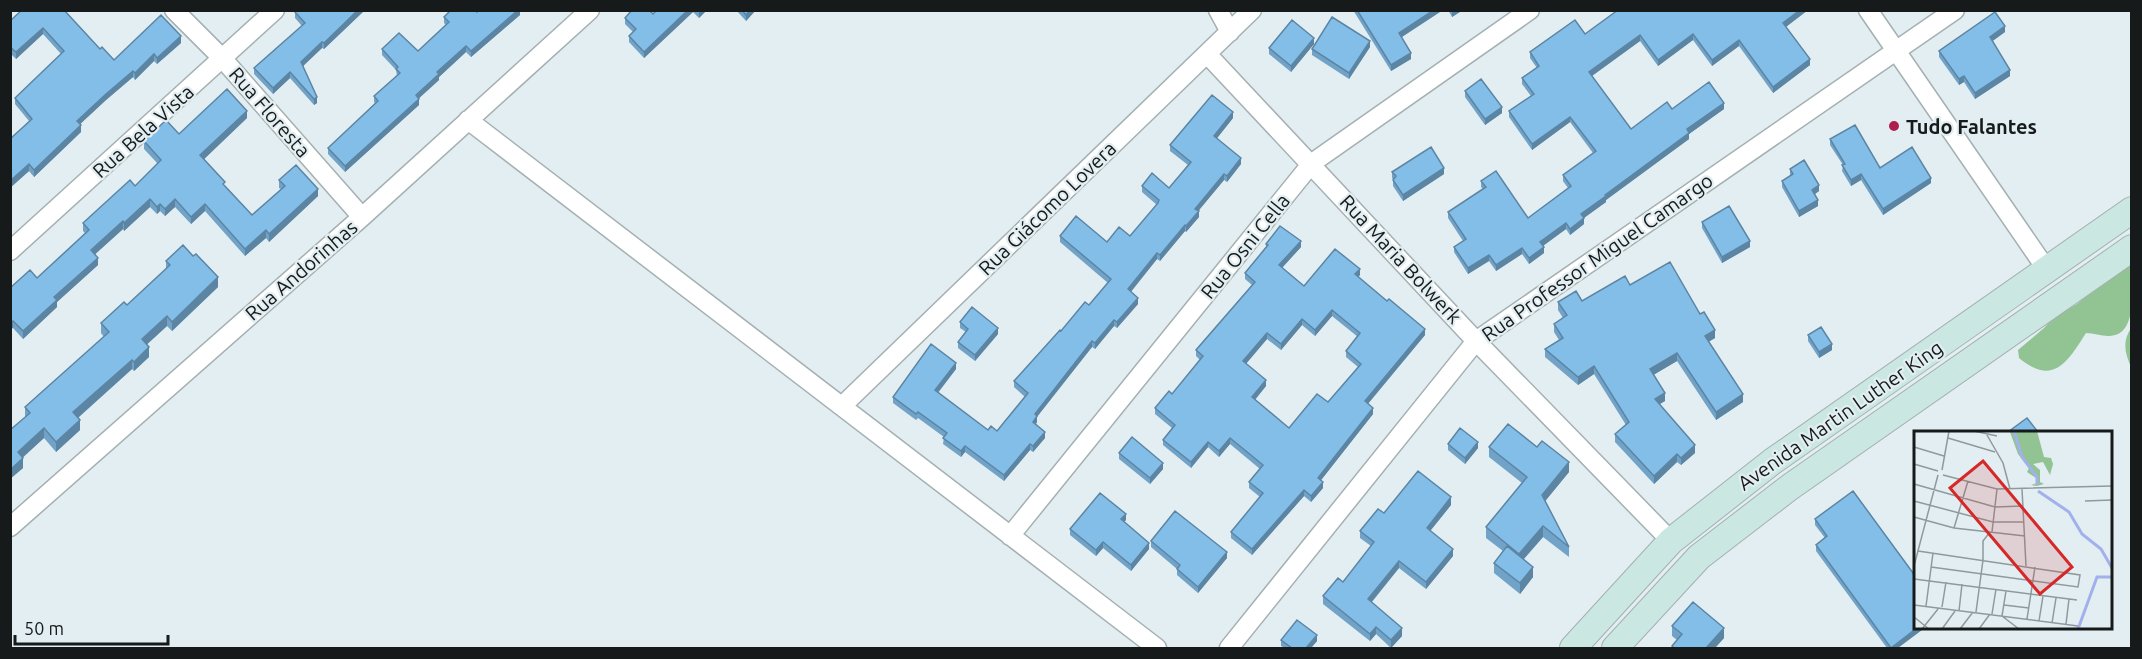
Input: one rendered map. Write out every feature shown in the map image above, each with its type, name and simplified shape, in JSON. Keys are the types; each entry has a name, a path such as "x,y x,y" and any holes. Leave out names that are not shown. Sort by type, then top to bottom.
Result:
{"main road":[{"name":"Avenida Martin Luther King","path":"1574,648 1671,541 1773,461 2132,210"},
{"name":"Avenida Martin Luther King","path":"1615,648 1699,557 1790,487 2132,248"},
{"path":"1773,461 1790,487"}],"street":[{"name":"Rua Floresta","path":"174,10 222,58 362,216"},
{"name":"Rua Bela Vista","path":"10,251 275,10"},
{"name":"Rua Andorinhas","path":"10,527 362,216 590,10"},
{"path":"1218,10 1230,32"},
{"name":"Rua Giácomo Lovera","path":"842,405 1252,10"},
{"name":"Rua Osni Cella","path":"1010,536 1312,163 1530,10"},
{"path":"1868,10 1894,51 2047,270"},
{"name":"Rua Professor Miguel Camargo","path":"1229,648 1476,341 1955,10"},
{"name":"Rua Maria Bolwerk","path":"1207,54 1312,163 1476,341 1671,541"},
{"path":"468,120 1157,648"}],"green space":[{"path":"2131,265 2132,305 2127,324 2122,331 2111,336 2086,333 2066,361 2051,370 2031,366 2019,358 2018,350 2055,316 2077,304 2097,287"},
{"path":"2131,328 2131,367 2125,348 2126,338"}],"building":[{"path":"22,10 64,10 100,49 102,47 114,60 161,15 181,36 157,58 154,54 135,73 133,71 106,94 77,121 81,125 34,170 29,164 10,181 10,139 32,119 15,98 64,51 43,28 16,52 10,47 10,21"},
{"path":"297,10 358,10 301,62 317,97 314,99 290,72 273,88 254,68 305,23 295,12"},
{"path":"451,10 476,10 477,12 479,10 518,10 471,51 466,46 437,72 439,74 416,95 419,99 345,166 328,148 378,101 374,96 400,73 396,69 398,67 382,49 399,33 418,51 449,22 444,17"},
{"path":"632,10 649,10 653,14 657,10 688,10 644,52 629,36 636,29 625,18"},
{"path":"1357,10 1434,10 1399,33 1411,53 1391,65"},
{"path":"1618,10 1800,10 1783,23 1810,59 1773,87 1739,40 1712,60 1693,34 1658,60 1640,35 1589,72 1631,129 1667,102 1672,109 1709,82 1724,103 1687,129 1689,133 1581,214 1584,218 1570,229 1566,223 1540,242 1544,247 1529,258 1522,248 1496,265 1489,255 1468,268 1454,247 1466,239 1448,212 1486,187 1481,181 1496,171 1528,218 1571,186 1563,175 1596,151 1570,117 1532,144 1509,111 1534,94 1522,78 1539,66 1530,52 1575,20 1585,34"},
{"path":"1995,12 2005,26 1990,37 2010,70 1975,93 1964,76 1959,79 1939,51"},
{"path":"1332,17 1370,41 1349,73 1312,49"},
{"path":"1292,20 1314,38 1291,66 1269,48"},
{"path":"1481,79 1502,107 1485,119 1465,91"},
{"path":"227,89 247,111 200,155 225,182 223,184 252,215 285,186 279,180 296,165 318,189 269,234 266,230 245,249 205,204 191,217 175,199 165,209 160,204 157,207 150,199 91,250 98,258 54,297 57,300 23,331 13,321 10,323 10,288 30,270 37,278 89,230 83,223 130,180 135,186 161,160 144,141 166,120 179,134"},
{"path":"1212,95 1233,112 1214,136 1241,158 1227,176 1224,174 1195,209 1199,211 1160,255 1157,253 1128,289 1138,298 1117,322 1114,320 1095,343 1092,341 1035,414 1037,416 1033,422 1045,432 1033,446 1030,444 1004,475 965,446 961,451 943,438 947,433 893,397 931,344 956,363 935,390 988,430 991,426 997,431 1028,393 1014,381 1085,302 1089,305 1111,279 1060,236 1076,216 1107,242 1119,227 1130,236 1158,203 1159,200 1142,186 1152,173 1169,188 1191,162 1170,145"},
{"path":"1855,125 1880,168 1912,147 1931,178 1883,209 1861,174 1851,180 1842,165 1845,164 1830,139"},
{"path":"1431,147 1444,168 1403,195 1393,180 1396,176 1392,172"},
{"path":"1804,160 1819,185 1812,190 1818,200 1799,211 1782,181 1793,174 1790,169"},
{"path":"1729,206 1750,241 1722,257 1702,222"},
{"path":"1280,226 1301,241 1279,265 1304,286 1335,249 1360,269 1355,274 1425,329 1365,401 1373,408 1318,478 1323,482 1311,496 1304,490 1252,549 1231,532 1263,493 1249,482 1263,465 1230,438 1219,451 1208,442 1191,462 1163,440 1175,425 1155,408 1169,391 1172,394 1203,356 1196,350 1255,282 1245,273 1268,245 1266,244","holes":["1332,310 1360,333 1346,351 1361,364 1328,402 1317,394 1289,428 1252,397 1266,380 1243,361 1267,333 1281,344 1302,319 1315,330"]},
{"path":"183,245 193,256 196,254 218,277 172,322 167,316 142,339 149,347 73,412 80,420 56,442 44,428 18,452 23,458 10,470 10,430 30,413 25,407 109,332 101,323 124,302 127,305 170,265 166,261"},
{"path":"1670,262 1700,314 1704,312 1715,330 1705,336 1743,394 1716,412 1677,353 1650,369 1665,393 1655,399 1695,445 1681,458 1677,454 1654,476 1615,434 1629,422 1594,366 1578,377 1545,349 1563,338 1554,324 1567,315 1558,302 1576,291 1582,301 1625,276 1630,285"},
{"path":"972,307 998,328 975,355 958,342 968,329 960,322"},
{"path":"1821,327 1832,344 1819,352 1808,335"},
{"path":"2027,418 2037,431 2009,431"},
{"path":"1508,424 1537,447 1542,441 1569,462 1542,495 1569,547 1543,526 1519,554 1486,527 1527,477 1489,447"},
{"path":"1460,428 1478,442 1465,458 1448,444"},
{"path":"1132,437 1163,463 1150,478 1119,453"},
{"path":"1418,471 1451,497 1427,528 1453,549 1426,582 1399,561 1368,599 1402,628 1391,640 1376,627 1370,634 1323,596 1338,578 1343,582 1374,542 1360,531 1378,509 1384,513"},
{"path":"1853,491 1914,574 1915,629 1891,648 1816,545 1827,536 1815,519"},
{"path":"1100,493 1126,514 1121,519 1149,543 1131,565 1103,542 1096,550 1070,529"},
{"path":"1175,511 1227,552 1198,587 1177,569 1180,565 1151,541"},
{"path":"1507,546 1533,567 1520,583 1494,563"},
{"path":"1693,602 1724,628 1706,648 1674,648 1672,646 1682,634 1672,626"},
{"path":"1297,620 1317,635 1306,648 1292,648 1281,640"}],"place":[{"name":"Tudo Falantes","path":"1894,126"}]}
